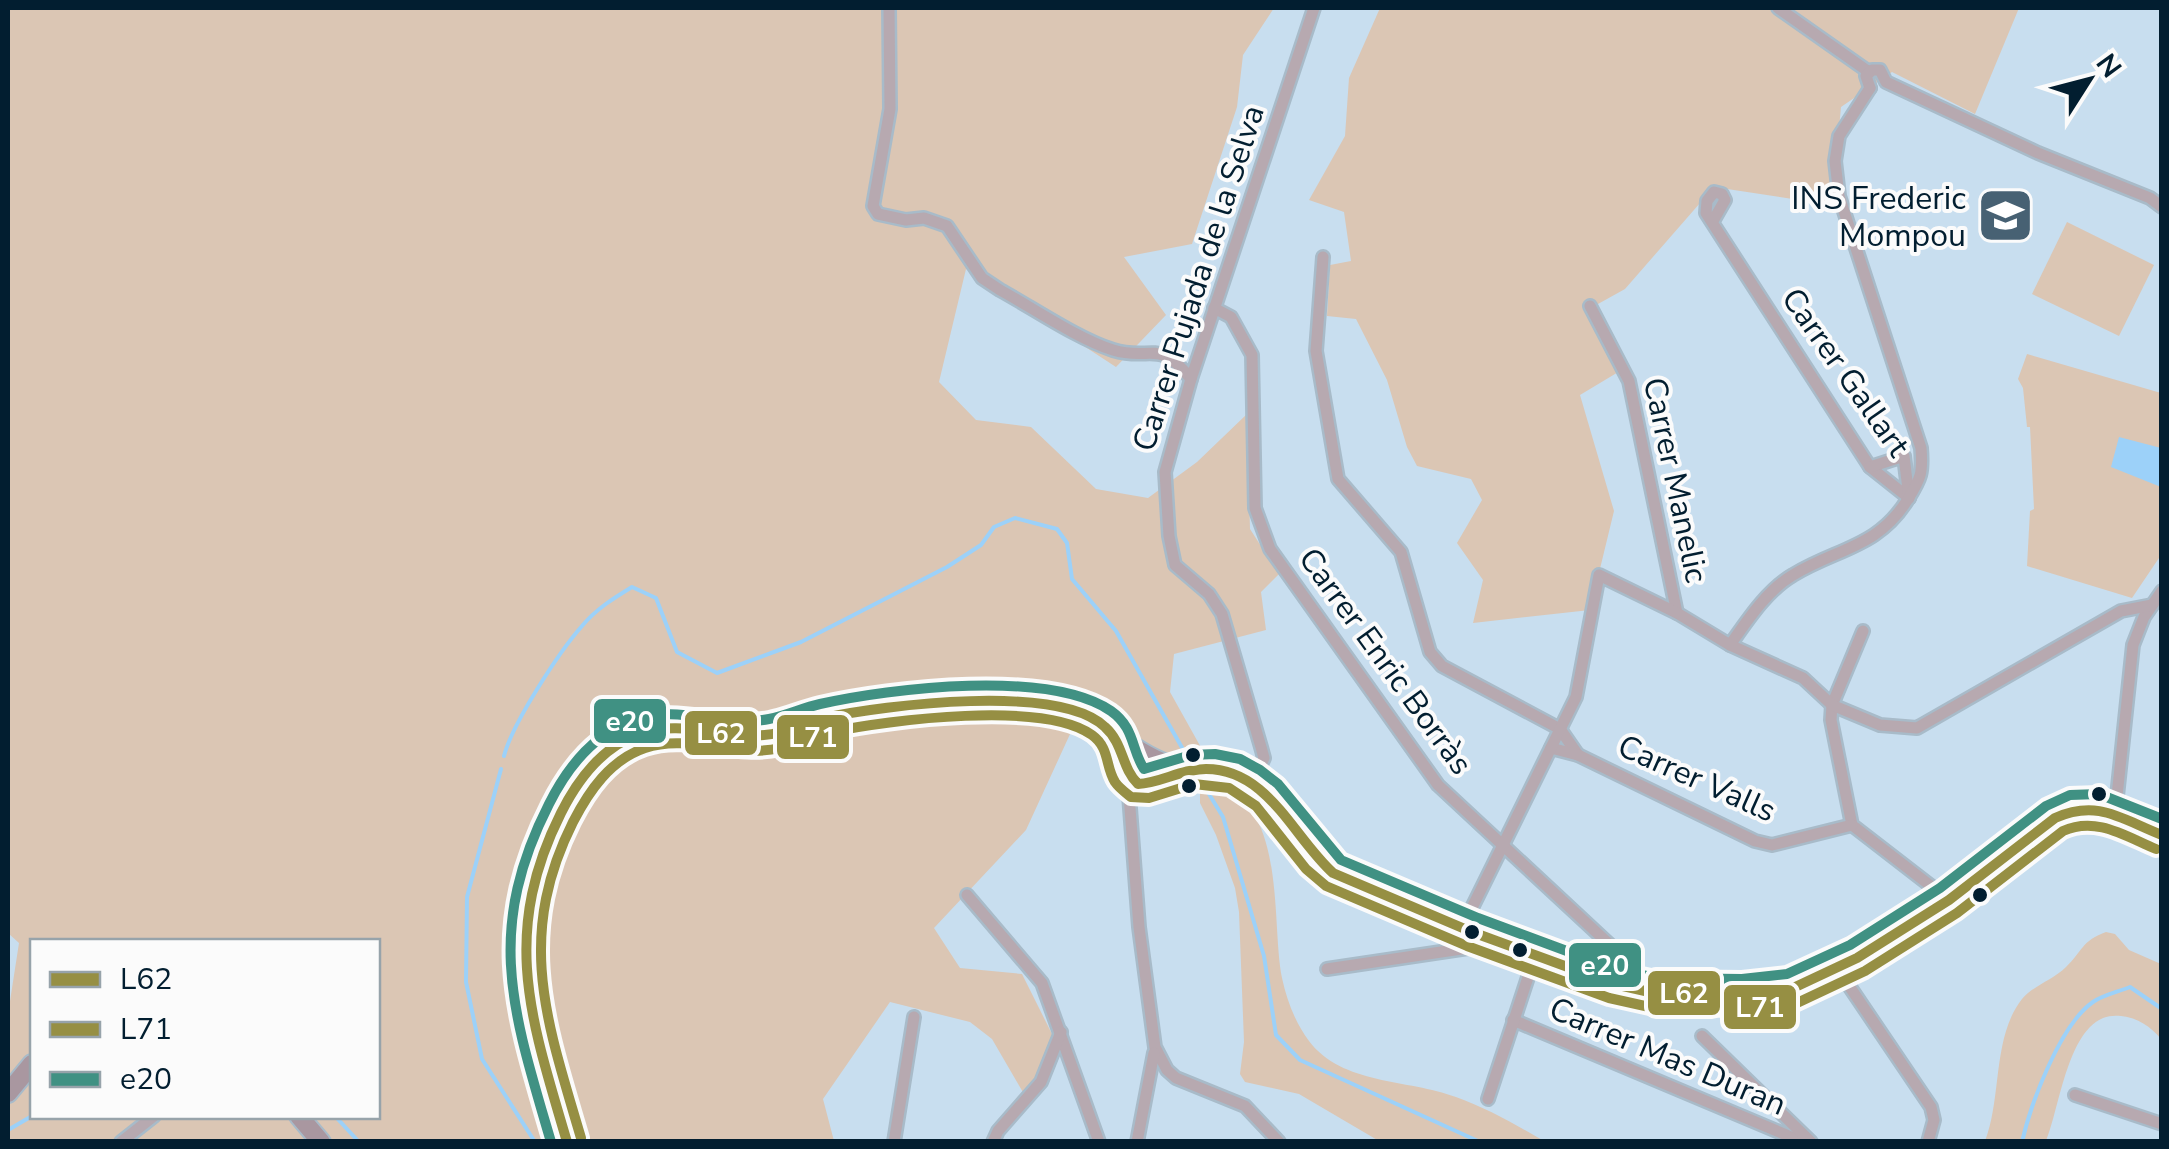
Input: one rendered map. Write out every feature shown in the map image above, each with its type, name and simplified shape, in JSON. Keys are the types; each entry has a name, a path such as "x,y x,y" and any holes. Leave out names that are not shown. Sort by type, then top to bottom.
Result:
{"main road":[{"path":"566,1142 523,977 524,913 544,842 576,786 605,752 633,736 654,730 694,727 761,736 850,714 1004,699 1057,704 1087,717 1118,737 1141,763 1160,769 1156,779 1192,769"},
{"path":"1141,763 1232,772 1253,781 1268,792 1307,850 1334,873 1586,976 1654,993 1768,993 1808,983 1949,900 2055,818 2084,807 2162,835"},
{"path":"8,1093 30,1066"},
{"path":"302,1119 321,1142"}],"street":[{"path":"889,8 890,109 873,206 878,214 906,220 924,218 947,226 982,278 1000,290 1115,351 1160,353 1175,359 1190,379"},
{"name":"Carrer Pujada de la Selva","path":"1253,781 1264,758 1222,614 1209,594 1175,564 1165,472 1190,379 1314,8"},
{"path":"1778,8 1869,72 1880,70 1886,82 2038,153 2150,198 2162,207"},
{"path":"1869,72 1866,80 1870,88"},
{"path":"1870,88 1880,90 1886,82"},
{"path":"1730,644 1754,612 1790,576 1871,540 1897,518 1923,472 1921,448 1839,196 1835,161 1839,136 1870,88"},
{"name":"Carrer Gallart","path":"1713,221 1870,467 1909,498"},
{"name":"Carrer Valls","path":"1324,258 1316,351 1338,479 1401,552 1430,652 1442,666 1560,729 1578,755"},
{"name":"Carrer Manelic","path":"1590,306 1629,381 1677,613"},
{"name":"Carrer Enric Borràs","path":"1214,308 1232,317 1252,355 1255,508 1270,549 1438,784 1624,956 1632,968 1634,988"},
{"path":"1870,467 1904,456 1909,498"},
{"path":"1462,928 1576,698 1599,575 1803,678 1832,705 1880,725 1916,728 2121,611 2152,604"},
{"path":"2115,815 2137,631 2162,591"},
{"path":"2121,611 2137,631"},
{"path":"1863,631 1832,705 1831,720 1852,826 1949,900"},
{"name":"Carrer Valls","path":"1550,748 1578,755 1772,845 1852,826"},
{"path":"1137,1142 1155,1047 1139,927 1130,795 1141,763"},
{"path":"967,894 1042,983 1099,1142"},
{"path":"1327,969 1468,948 1486,937"},
{"path":"1488,1099 1535,956"},
{"path":"1837,968 1931,1107 1934,1120 1928,1142"},
{"path":"894,1142 914,1018"},
{"name":"Carrer Mas Duran","path":"1513,1020 1803,1142"},
{"path":"993,1142 1041,1082 1061,1031"},
{"path":"1702,1036 1811,1142"},
{"path":"1155,1047 1176,1078 1246,1106 1279,1142"},
{"path":"2075,1095 2162,1124"},
{"path":"120,1142 150,1119"}],"shaded area":[{"path":"8,8 1274,8 1243,55 1237,107 1192,244 1124,257 1166,315 1116,367 966,269 939,382 976,420 1031,427 1096,489 1148,498 1197,462 1247,414 1250,529 1279,574 1261,592 1266,630 1174,654 1170,692 1208,760 1113,744 1071,732 1026,830 934,928 960,968 1022,974 1057,1044 1028,1101 992,1039 970,1022 890,1002 823,1099 834,1141 8,1141 8,1014 19,943 8,933"},
{"path":"1380,8 2019,8 1975,114 1892,72 1841,107 1832,205 1714,187 1625,289 1589,309 1620,371 1580,395 1614,511 1590,610 1473,623 1483,580 1457,543 1482,500 1471,479 1417,466 1407,447 1387,380 1356,319 1327,316 1330,265 1351,261 1344,212 1309,200 1345,136 1349,78"},
{"path":"2067,222 2154,265 2119,336 2032,294"},
{"path":"2027,354 2161,393 2161,555 2132,598 2027,566 2030,511 2034,509 2030,427 2018,379"},
{"path":"1217,786 1239,797 1255,816 1265,841 1272,869 1282,978 1292,1011 1309,1041 1339,1066 1456,1097 1544,1141 1379,1141 1299,1094 1245,1082 1240,1074 1244,1042 1239,912 1235,888 1200,803 1200,792"},
{"path":"2106,932 2115,934 2129,950 2161,964 2161,1039 2133,1019 2103,1018 2078,1043 2046,1141 1985,1141 2012,1014 2027,994 2061,972 2087,943"}],"water":[{"path":"2119,437 2161,448 2161,487 2111,467"}],"waterway":[{"path":"504,756 526,708 572,638 599,609 632,587 656,598 677,652 717,673 801,642 947,567 981,545 994,527 1015,518 1057,529 1067,543 1072,579 1116,631 1189,760"},
{"path":"501,769 467,897 466,982 482,1059 535,1142"},
{"path":"1201,781 1223,817 1264,956 1276,1035 1300,1060 1480,1142"},
{"path":"2022,1142 2048,1066 2081,1013 2097,1000 2130,987 2162,1009"},
{"path":"8,1130 30,1117"},
{"path":"338,1119 359,1142"}],"transit line":[{"name":"e20","path":"551,1142 526,1052 511,972 517,893 529,850 549,804 573,765 606,734 650,716 752,721 887,692 969,686 1049,690 1084,698 1119,718 1144,769 1191,755 1240,759 1278,784 1341,860 1478,918 1618,970 1656,978 1742,979 1787,974 1850,945 1940,888 2046,806 2070,795 2099,794 2162,819"},
{"name":"L62","path":"567,1142 533,1016 527,938 531,899 542,857 583,776 614,747 657,730 763,735 852,713 970,701 1050,705 1082,713 1111,734 1138,784 1197,770 1228,772 1263,792 1333,873 1472,932 1614,984 1654,993 1743,994 1791,989 1857,958 1949,900 2055,818 2070,813 2109,813 2162,835"},
{"name":"L71","path":"581,1138 548,1018 541,942 545,904 555,864 573,822 594,788 621,760 662,744 763,751 857,727 965,716 1039,718 1069,724 1098,740 1115,782 1131,797 1149,798 1194,784 1229,788 1256,806 1306,869 1326,886 1467,946 1609,998 1654,1008 1743,1009 1797,1003 1865,971 1957,913 2063,831 2075,827 2110,829 2156,849"}],"place":[{"name":"INS Frederic Mompou","path":"2005,216"}]}
